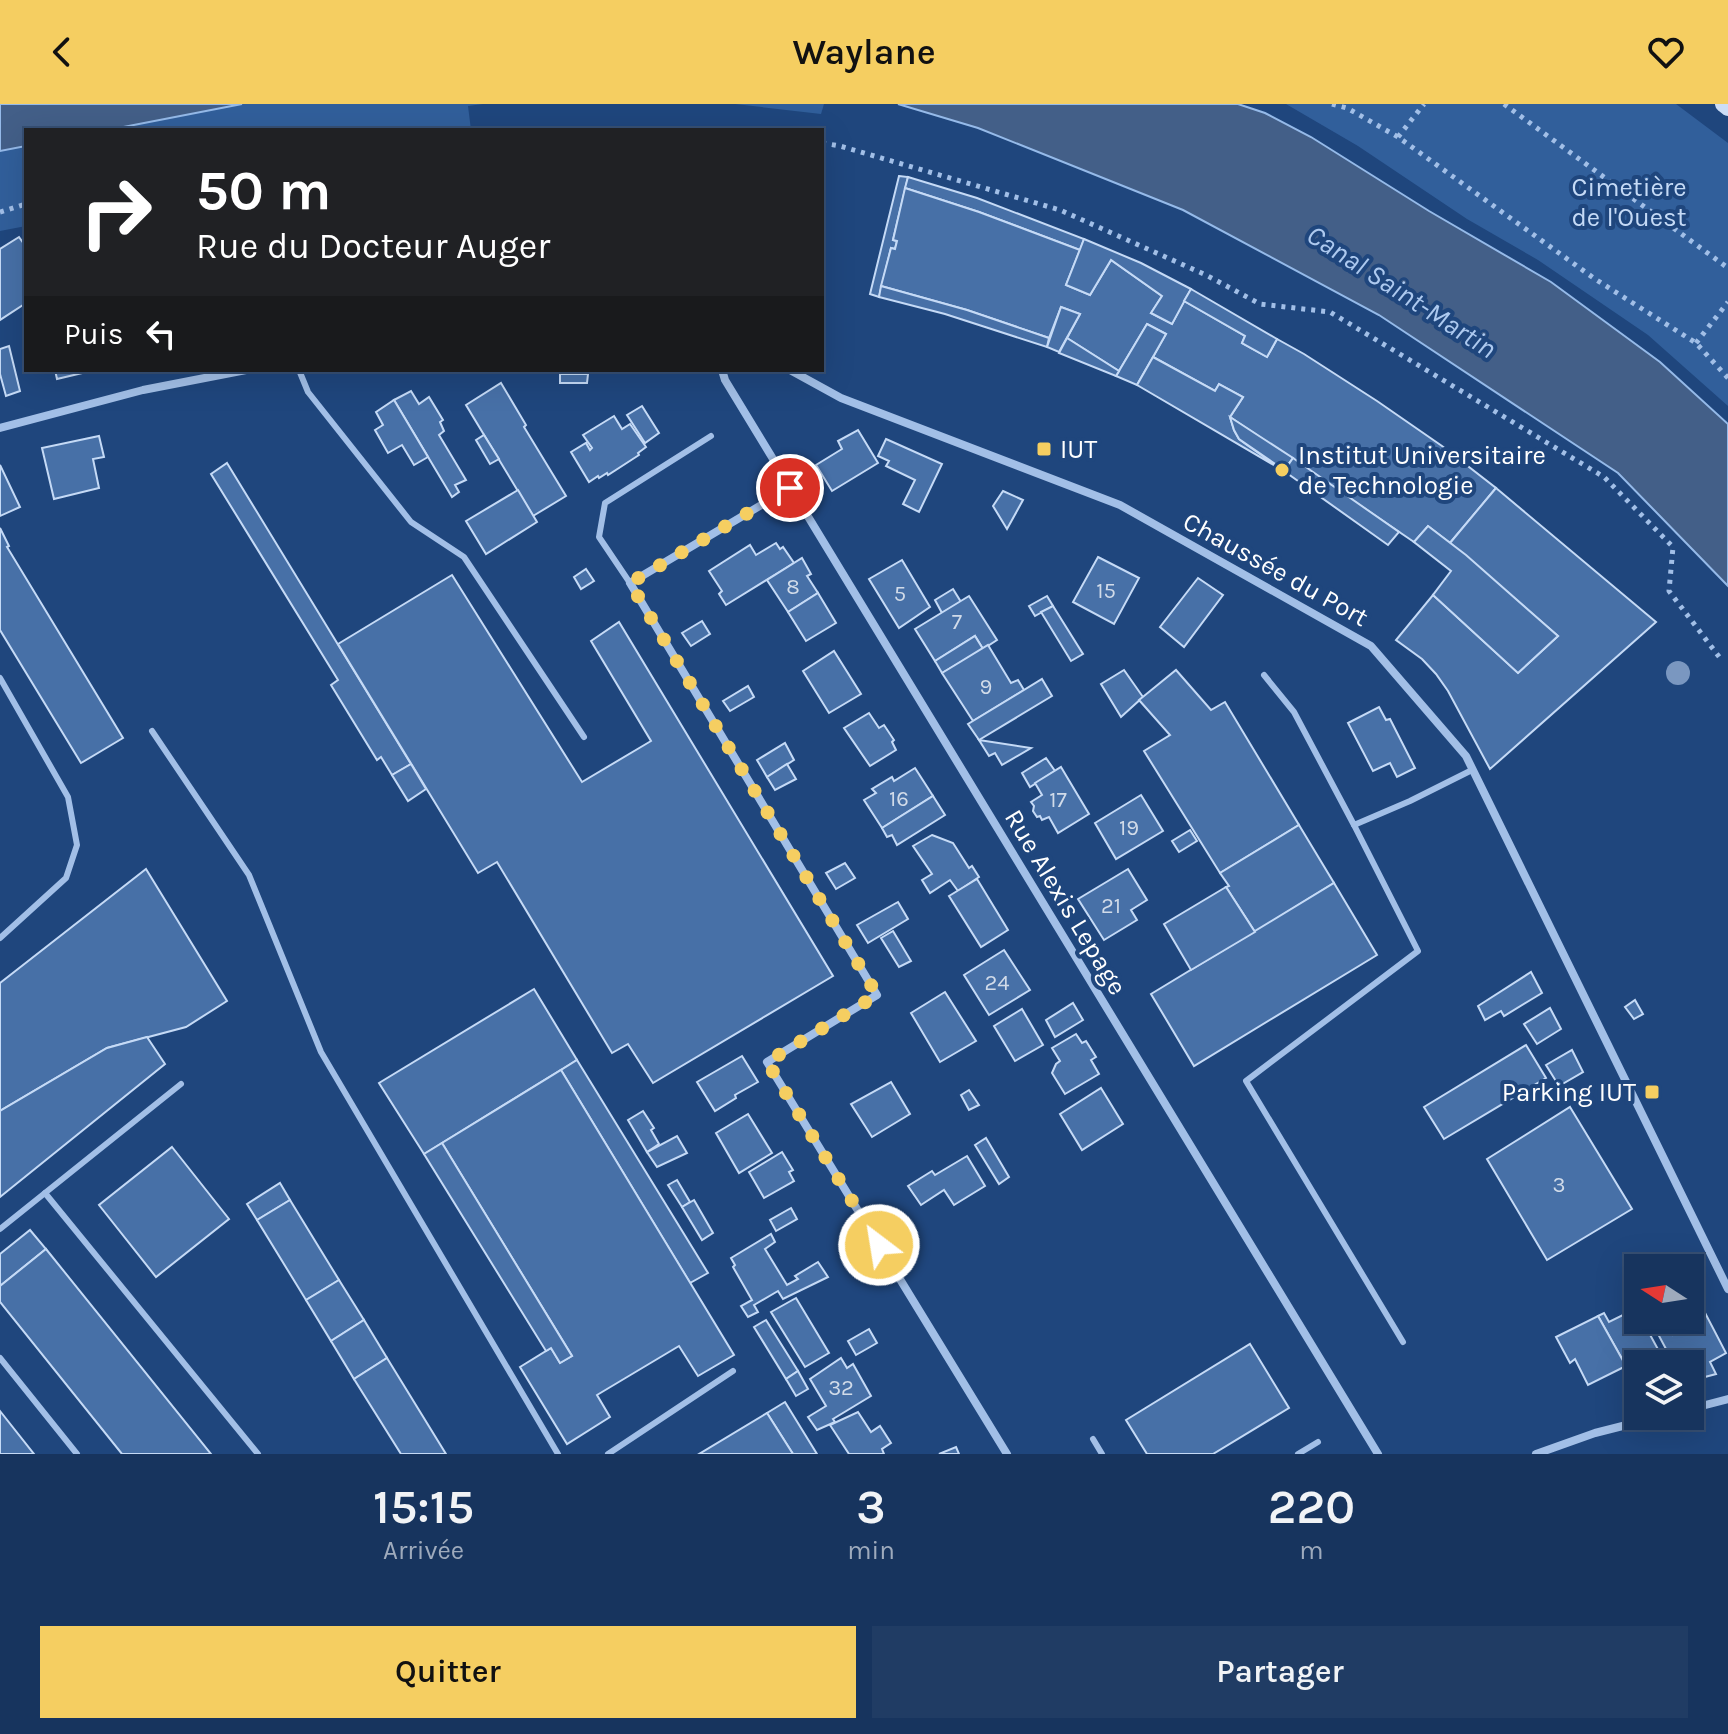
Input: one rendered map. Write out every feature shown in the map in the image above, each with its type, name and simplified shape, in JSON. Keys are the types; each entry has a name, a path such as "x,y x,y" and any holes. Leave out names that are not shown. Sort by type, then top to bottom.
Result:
{"street":[{"path":"0,428 143,390 236,372"},
{"name":"Rue Alexis Lepage","path":"723,372 790,488 1378,1454"},
{"name":"Chaussée du Port","path":"794,372 841,398 1120,505 1371,646 1466,756 1728,1289"},
{"path":"790,488 630,583 877,995 767,1062 1007,1454"},
{"path":"1704,1405 1728,1399"},
{"path":"1536,1454 1624,1426"}],"lane":[{"path":"300,372 308,392 411,522 464,557 584,737"},
{"path":"630,583 599,537 605,503 711,436"},
{"path":"1264,675 1294,712 1418,951 1246,1081 1403,1342"},
{"path":"0,678 68,797 77,845 66,878 0,938"},
{"path":"152,731 249,875 321,1052 558,1454"},
{"path":"1354,825 1472,770"},
{"path":"0,1229 181,1084"},
{"path":"45,1193 258,1454"},
{"path":"0,1358 77,1454"},
{"path":"608,1454 733,1371"},
{"path":"1093,1439 1102,1454"},
{"path":"1298,1454 1318,1442"}],"path":[{"path":"1332,104 1347,108 1398,137 1595,279 1696,343 1728,378"},
{"path":"1347,108 1357,104"},
{"path":"1398,137 1424,104"},
{"path":"1504,104 1728,268"},
{"path":"824,143 1060,210 1206,275 1260,304 1330,312 1604,477 1673,547 1669,591 1720,658"},
{"path":"0,212 24,205"},
{"path":"1696,343 1728,302"}],"green space":[{"path":"242,104 483,104 468,106 471,128 118,128"},
{"path":"735,104 824,104 821,114"},
{"name":"Cimetière de l'Ouest","path":"1286,104 1676,104 1728,143 1728,406 1648,335 1538,260 1467,219 1358,146"},
{"path":"24,146 24,226 0,231 0,151"}],"water":[{"path":"0,104 242,104 118,128 24,128 24,146 0,151"},
{"name":"Canal Saint-Martin","path":"898,104 1238,104 1265,113 1311,137 1551,282 1660,362 1728,424 1728,586 1618,473 1379,315 1183,210 978,128"}],"building":[{"path":"899,176 908,177 893,240 897,241 895,249 891,248 879,297 870,294"},
{"path":"908,177 977,198 1084,239 1080,250 905,188"},
{"path":"905,188 1080,250 1066,285 1090,295 1111,260 1162,296 1151,313 1172,324 1184,301 1245,336 1242,343 1267,357 1277,339 1377,401 1496,488 1450,543 1428,526 1414,542 1230,417 1243,397 1219,384 1215,391 1153,357 1166,334 1147,324 1119,371 1067,338 1080,314 1061,307 1049,338 967,310 881,286 891,248 895,249 897,241 893,240"},
{"path":"19,237 24,244 24,304 0,320 0,249"},
{"path":"1084,239 1191,289 1172,324 1151,313 1162,296 1111,260 1090,295 1066,285"},
{"path":"881,286 967,310 1049,338 1047,347 945,314 879,297"},
{"path":"1191,289 1277,339 1267,357 1242,343 1245,336 1184,301"},
{"path":"1061,307 1080,314 1059,352 1047,347"},
{"path":"1147,324 1166,334 1137,385 1116,376"},
{"path":"1067,338 1119,371 1116,376 1059,353"},
{"path":"9,346 20,391 6,396 0,374 0,349"},
{"path":"1153,357 1215,391 1219,384 1243,397 1230,417 1234,430 1239,439 1284,471 1137,385"},
{"path":"55,372 87,372 57,379"},
{"path":"560,374 588,374 587,383 560,383"},
{"path":"501,383 566,496 533,516 466,405"},
{"path":"411,391 419,404 429,397 443,420 440,422 444,431 439,435 466,480 455,485 459,492 452,497 394,400"},
{"path":"394,400 428,457 414,465 402,445 388,453 375,430 383,425 376,412"},
{"path":"642,406 659,433 645,443 627,415"},
{"path":"614,416 622,429 630,424 646,447 608,475 598,476 589,482 571,452 586,443 590,450 592,448 583,435"},
{"path":"1230,417 1293,458 1284,470 1239,439"},
{"path":"858,430 878,463 832,491 816,465 842,449 838,441"},
{"path":"484,435 499,459 490,464 476,440"},
{"path":"99,436 104,457 93,459 99,488 54,499 42,448"},
{"path":"886,439 942,464 919,512 903,504 915,480 886,466 889,461 878,456"},
{"path":"1293,458 1399,532 1388,545 1284,471"},
{"path":"227,463 411,764 392,775 381,757 377,760 331,685 338,680 211,474"},
{"path":"0,465 20,507 0,516"},
{"path":"1496,488 1656,622 1490,769 1436,674 1396,640 1433,595 1518,673 1558,636 1450,543"},
{"path":"518,490 537,522 486,554 466,521"},
{"path":"1003,491 1023,500 1007,529 993,506"},
{"path":"1428,526 1466,555 1558,636 1518,673 1433,595 1451,571 1414,542"},
{"path":"0,528 7,547 123,738 81,763 0,630"},
{"path":"776,543 780,549 783,547 794,563 726,605 719,594 722,591 709,571 750,545 756,555"},
{"path":"1098,557 1139,578 1114,624 1073,602"},
{"path":"802,558 811,574 807,576 818,593 788,612 767,580"},
{"path":"902,560 930,607 899,628 869,579"},
{"path":"586,569 594,581 581,589 574,577"},
{"path":"452,575 582,782 651,741 591,641 619,622 833,976 653,1083 628,1044 612,1053 497,862 478,873 338,644"},
{"path":"1198,578 1223,595 1184,647 1160,627"},
{"path":"953,589 961,602 942,613 935,600"},
{"path":"818,593 836,623 806,641 788,612"},
{"path":"969,596 997,640 983,649 975,636 935,661 915,629"},
{"path":"1047,596 1053,606 1035,616 1029,606"},
{"path":"1053,606 1083,654 1071,661 1041,612"},
{"path":"702,621 710,634 691,646 682,633"},
{"path":"975,636 983,649 942,673 935,661"},
{"path":"988,645 1011,683 1018,680 1024,690 973,721 942,673"},
{"path":"834,651 861,694 829,713 803,671"},
{"path":"1124,670 1143,697 1121,717 1101,684"},
{"path":"1176,670 1211,710 1225,702 1299,825 1220,873 1144,751 1170,735 1139,700"},
{"path":"1042,679 1052,696 979,740 968,724"},
{"path":"748,686 754,697 730,711 723,701"},
{"path":"1379,707 1386,720 1390,719 1415,768 1397,777 1390,763 1373,771 1348,723"},
{"path":"869,713 879,728 884,725 894,740 896,750 870,766 844,728"},
{"path":"979,740 1031,748 1002,765 995,753 989,756"},
{"path":"785,743 794,760 767,777 757,760"},
{"path":"1046,758 1055,771 1030,787 1022,773"},
{"path":"411,764 426,789 408,801 392,775"},
{"path":"787,764 796,779 775,790 767,777"},
{"path":"1061,767 1089,814 1058,833 1049,817 1042,820 1040,816 1037,817 1031,802 1042,795 1035,783"},
{"path":"915,768 933,796 882,828 864,800 876,793 872,789 892,777 894,781"},
{"path":"1141,795 1163,831 1116,859 1095,823"},
{"path":"933,796 945,815 897,845 892,835 887,837 882,828"},
{"path":"1299,825 1334,883 1255,932 1220,873"},
{"path":"1190,830 1197,841 1179,852 1172,841"},
{"path":"932,835 953,843 969,868 972,866 979,877 958,891 950,880 930,893 922,880 932,874 913,846"},
{"path":"845,863 855,878 836,889 826,873"},
{"path":"146,869 227,1001 186,1027 107,1048 0,1111 0,983"},
{"path":"1128,869 1147,900 1131,910 1137,920 1104,940 1078,899"},
{"path":"977,879 1008,930 981,947 949,896"},
{"path":"1334,883 1377,955 1194,1066 1151,994"},
{"path":"1226,887 1255,932 1191,970 1164,924"},
{"path":"898,902 908,919 868,943 857,925"},
{"path":"893,931 911,961 899,967 881,938"},
{"path":"1004,950 1030,990 989,1015 964,975"},
{"path":"1531,972 1542,993 1504,1016 1501,1011 1485,1020 1478,1006"},
{"path":"534,989 577,1060 424,1154 379,1083"},
{"path":"945,992 976,1041 940,1062 911,1013"},
{"path":"1635,1000 1643,1014 1634,1019 1625,1007"},
{"path":"1073,1003 1083,1020 1055,1037 1046,1020"},
{"path":"1550,1008 1561,1029 1537,1044 1524,1024"},
{"path":"1022,1009 1043,1045 1015,1061 994,1026"},
{"path":"1076,1034 1082,1043 1086,1041 1096,1057 1091,1060 1099,1074 1065,1094 1052,1073 1060,1061 1052,1048"},
{"path":"147,1037 165,1064 0,1197 0,1111 107,1048"},
{"path":"1526,1045 1546,1078 1444,1139 1424,1107"},
{"path":"1572,1050 1583,1072 1559,1086 1546,1065"},
{"path":"742,1056 758,1082 715,1111 697,1082"},
{"path":"577,1060 708,1273 690,1283 561,1070"},
{"path":"561,1070 734,1355 698,1376 679,1346 597,1395 610,1417 567,1444 520,1367 551,1348 560,1363 572,1356 442,1143"},
{"path":"891,1082 910,1114 872,1137 851,1104"},
{"path":"1101,1088 1123,1124 1082,1150 1060,1114"},
{"path":"969,1090 979,1105 969,1110 961,1095"},
{"path":"1570,1107 1632,1209 1547,1260 1487,1159"},
{"path":"643,1111 654,1128 651,1130 659,1144 647,1152 628,1120"},
{"path":"748,1114 772,1153 739,1173 716,1133"},
{"path":"677,1136 687,1153 657,1167 647,1152"},
{"path":"986,1138 1009,1177 999,1184 975,1145"},
{"path":"442,1143 572,1356 560,1363 551,1348 546,1351 424,1154"},
{"path":"172,1147 229,1219 156,1277 99,1205"},
{"path":"782,1152 793,1170 789,1172 794,1181 764,1198 749,1172"},
{"path":"967,1156 985,1186 954,1205 944,1190 921,1205 908,1186 932,1171 935,1175"},
{"path":"677,1180 690,1202 682,1207 668,1185"},
{"path":"280,1183 290,1200 257,1220 247,1204"},
{"path":"290,1200 339,1280 306,1300 257,1220"},
{"path":"694,1200 713,1233 702,1240 682,1207"},
{"path":"791,1208 797,1219 776,1231 770,1220"},
{"path":"30,1230 46,1249 0,1286 0,1254"},
{"path":"771,1234 775,1242 765,1249 787,1285 798,1279 795,1276 818,1262 828,1277 783,1299 778,1291 754,1305 758,1312 748,1317 741,1306 752,1300 731,1258"},
{"path":"46,1249 211,1454 122,1454 0,1302 0,1286"},
{"path":"339,1280 364,1320 331,1341 306,1300"},
{"path":"796,1298 829,1353 805,1367 771,1312"},
{"path":"1704,1311 1726,1353 1710,1362 1716,1374 1704,1377 1704,1350 1667,1350 1658,1334 1704,1334"},
{"path":"1604,1313 1609,1322 1624,1314 1624,1334 1650,1334 1658,1350 1624,1350 1624,1362 1598,1316"},
{"path":"1598,1316 1624,1367 1588,1385 1575,1359 1570,1363 1556,1337"},
{"path":"364,1320 387,1358 354,1379 331,1341"},
{"path":"766,1320 798,1371 786,1379 754,1327"},
{"path":"869,1329 877,1343 856,1355 848,1341"},
{"path":"1250,1344 1289,1408 1213,1454 1147,1454 1126,1420"},
{"path":"387,1358 446,1454 401,1454 354,1379"},
{"path":"841,1358 847,1368 853,1364 871,1396 833,1419 835,1422 817,1430 808,1417 826,1406 810,1379"},
{"path":"798,1371 808,1389 796,1396 786,1379"},
{"path":"785,1402 817,1454 793,1454 767,1413"},
{"path":"0,1411 34,1454 0,1454"},
{"path":"858,1412 871,1432 880,1426 891,1443 882,1449 884,1454 849,1454 830,1425"},
{"path":"767,1413 793,1454 699,1454"},
{"path":"956,1447 959,1454 939,1454"}],"place":[{"name":"IUT","path":"1044,449"},
{"name":"Institut Universitaire de Technologie","path":"1282,470"},
{"name":"Parking IUT","path":"1652,1092"}],"route":[{"path":"790,488 630,583 877,995 767,1062 879,1245"}]}
